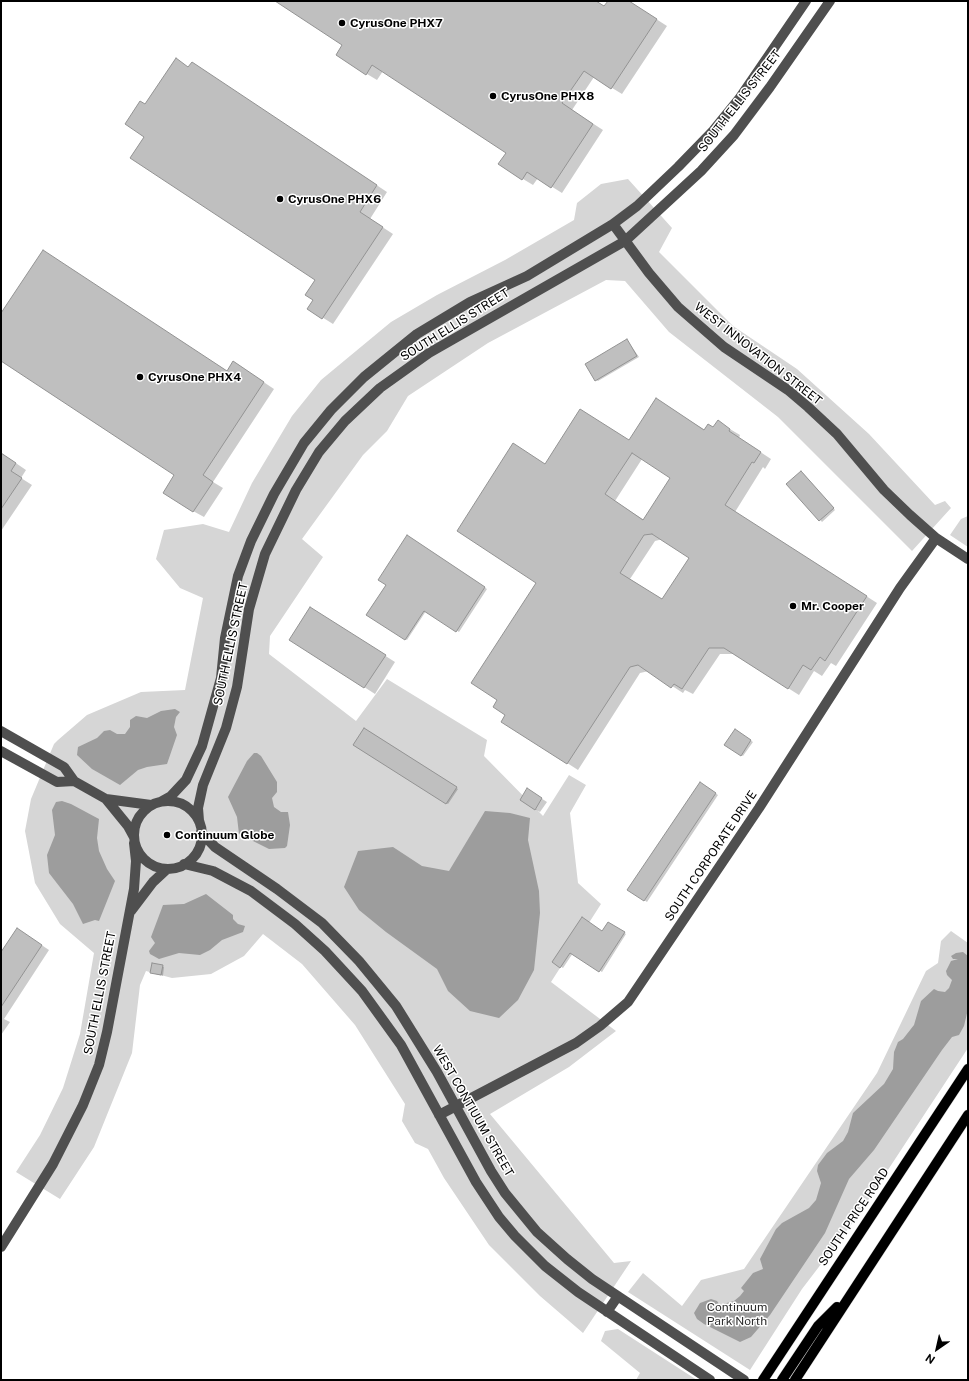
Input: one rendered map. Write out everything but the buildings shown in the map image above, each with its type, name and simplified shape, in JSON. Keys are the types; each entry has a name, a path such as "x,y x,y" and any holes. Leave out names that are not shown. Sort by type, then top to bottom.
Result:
{"main road":[{"name":"SOUTH PRICE ROAD","path":"763,1380 968,1069"},
{"path":"795,1380 968,1115"},
{"path":"782,1380 818,1326 853,1292"}],"street":[{"name":"SOUTH ELLIS STREET","path":"162,801 170,796 186,780 202,746 220,678 225,638 238,576 251,541 274,494 304,443 331,410 364,377 417,334 470,302 527,276 613,224 637,206 673,172 712,131 739,99 806,1"},
{"name":"SOUTH ELLIS STREET","path":"199,821 198,808 203,785 226,728 236,688 249,609 265,554 296,490 319,452 345,421 380,388 429,353 625,241 701,171 734,135 774,82 830,1"},
{"name":"WEST INNOVATION STREET","path":"613,224 678,307 724,347 788,390 808,407 837,434 884,490 936,538 968,559"},
{"name":"SOUTH CORPORATE DRIVE","path":"438,1115 456,1107 576,1042 600,1026 628,1002 759,808 900,588 936,538"},
{"path":"1,731 64,767 74,781 106,799 128,826 139,853 146,861 167,869 184,864 198,851 202,832 199,821 193,812 184,805 173,801 162,801 151,805 138,818 134,840"},
{"path":"1,751 57,782 74,781"},
{"path":"106,799 151,805"},
{"name":"WEST CONTIUUM STREET","path":"202,832 215,847 278,889 322,923 359,961 396,1006 456,1107 491,1171 521,1213 567,1260 744,1380"},
{"name":"SOUTH ELLIS STREET","path":"1,1246 53,1164 83,1105 99,1065 107,1032 134,889 136,861 134,840"},
{"path":"184,864 213,871 251,891 295,924 325,951 362,991 402,1045 438,1115 483,1193 515,1236 556,1275 607,1312 710,1380"},
{"name":"SOUTH ELLIS STREET","path":"130,912 153,882 167,869"},
{"path":"607,1312 618,1296"}],"green space":[{"path":"628,179 672,228 659,252 733,326 797,369 869,434 935,505 945,501 951,508 912,551 778,417 669,332 625,281 606,280 488,343 408,396 387,431 363,455 302,539 323,557 270,636 269,654 356,721 387,679 487,740 484,756 543,816 569,775 586,785 570,813 578,883 601,904 551,982 616,1031 569,1067 490,1114 614,1263 631,1261 583,1333 540,1296 489,1245 444,1178 428,1149 415,1143 402,1121 405,1104 355,1025 302,964 263,934 244,956 211,974 172,978 146,971 140,985 132,1053 94,1147 60,1199 16,1172 40,1135 63,1088 80,1034 94,953 60,924 35,883 25,831 31,799 54,744 58,740 87,715 141,692 185,690 203,598 180,588 156,559 164,530 203,524 229,532 252,483 292,416 321,380 391,322 437,295 505,260 574,220 577,203 601,184"},
{"path":"968,516 968,547 950,535 961,519"},
{"name":"Continuum Park North","path":"951,931 968,943 968,1048 857,1217 802,1289 750,1370 628,1292 643,1273 682,1306 701,1280 744,1269 877,1073 926,971 938,963 941,941"},
{"path":"618,1329 697,1380 636,1380 640,1373 601,1341 605,1331"}],"shaded area":[{"path":"175,709 180,712 176,717 174,727 177,735 167,764 138,770 120,785 92,769 77,755 78,747 97,738 104,731 110,730 117,734 125,734 130,727 130,720 136,716 147,718 161,711"},
{"path":"254,753 261,756 277,782 277,792 272,798 274,807 281,812 288,812 290,825 287,846 285,848 269,849 239,834 237,817 228,797 247,761"},
{"path":"62,801 71,804 99,819 97,838 99,851 107,869 115,881 99,921 95,920 83,924 73,904 49,873 47,855 55,835 52,810 56,802"},
{"path":"485,811 510,813 530,818 528,840 539,891 540,913 534,970 518,1000 499,1018 470,1011 448,991 437,969 386,932 359,910 344,887 358,851 393,847 422,866 449,871"},
{"path":"206,894 233,915 233,919 238,924 245,926 243,932 222,940 210,950 200,955 179,953 159,959 150,954 149,951 155,943 151,937 163,905 184,904"},
{"path":"963,952 968,956 968,1009 964,1026 959,1035 952,1037 942,1050 874,1150 849,1179 825,1233 770,1315 751,1337 740,1342 704,1324 697,1319 694,1313 700,1303 711,1299 717,1301 719,1304 723,1304 734,1301 740,1296 744,1291 741,1288 753,1273 763,1269 760,1259 776,1229 782,1223 809,1208 816,1200 821,1183 817,1171 818,1165 827,1153 843,1141 848,1132 853,1113 884,1084 893,1069 894,1052 898,1042 903,1039 914,1025 921,1001 934,989 945,992 949,988 952,980 947,975 946,971 951,961 958,959 953,959 951,956 956,953"}],"place":[{"name":"CyrusOne PHX7","path":"342,23"},
{"name":"CyrusOne PHX8","path":"493,96"},
{"name":"CyrusOne PHX6","path":"280,199"},
{"name":"CyrusOne PHX4","path":"140,377"},
{"name":"Mr. Cooper","path":"793,606"},
{"name":"Continuum Globe","path":"167,835"}]}
